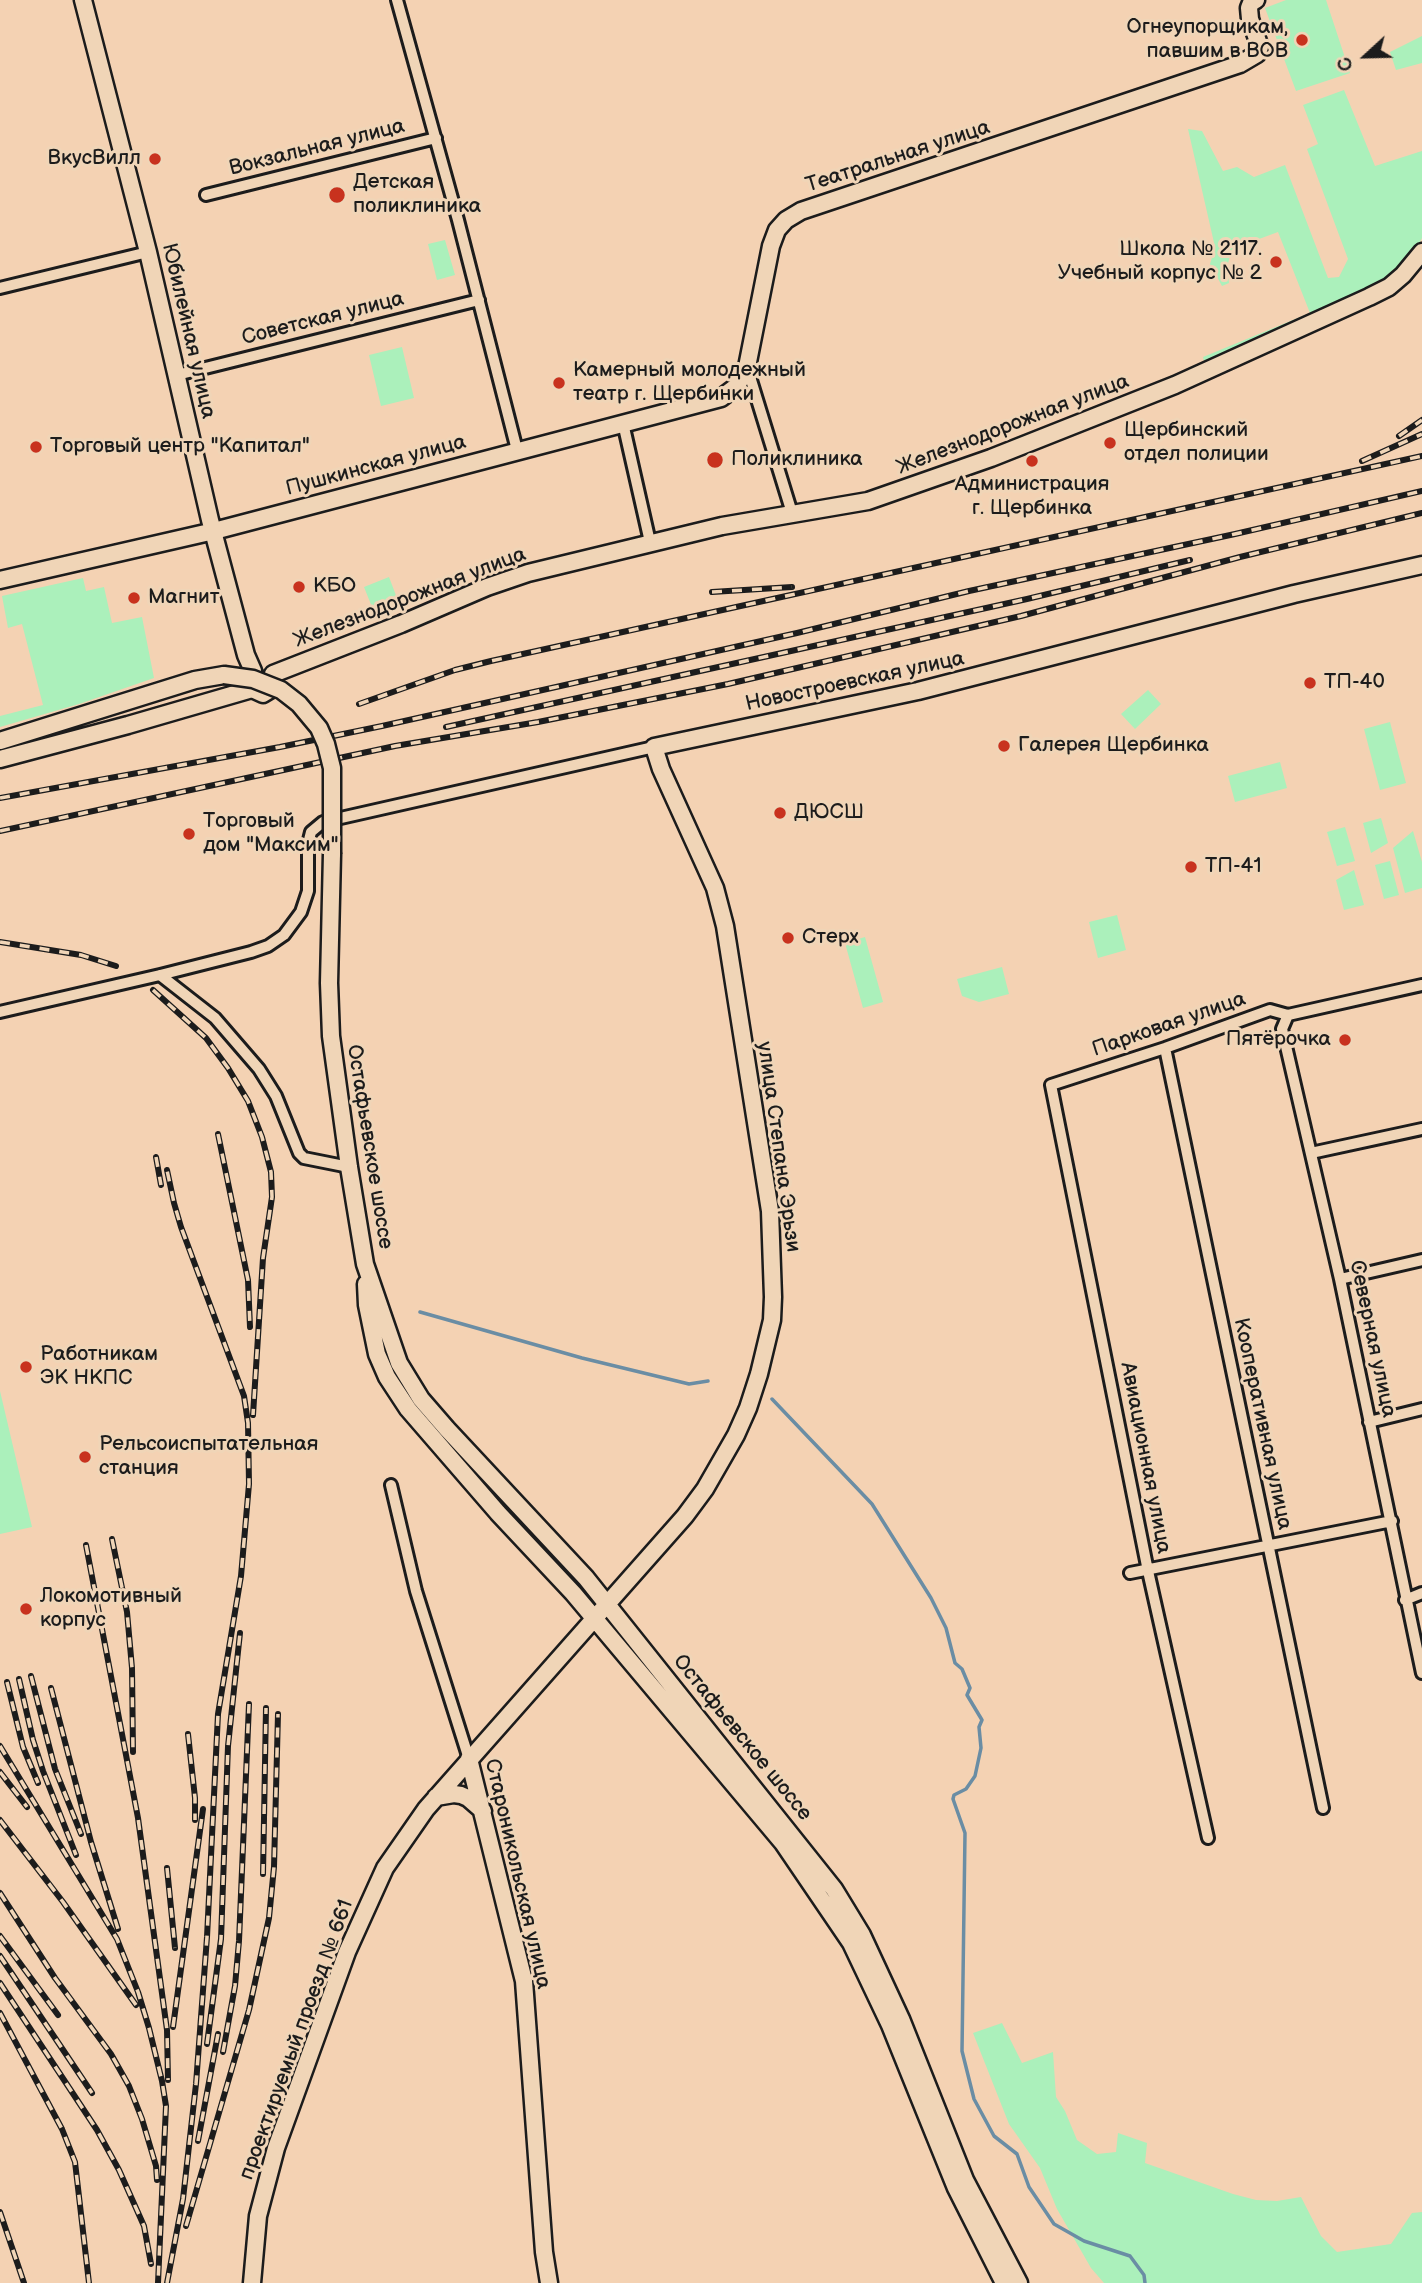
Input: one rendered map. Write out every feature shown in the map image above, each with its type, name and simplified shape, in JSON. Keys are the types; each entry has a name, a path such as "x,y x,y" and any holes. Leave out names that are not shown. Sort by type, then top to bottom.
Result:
{"main road":[{"name":"Юбилейная улица","path":"83,0 148,252 214,531 246,655 253,671"},
{"name":"Театральная улица","path":"747,367 771,246 777,230 786,220 801,211 1240,64 1257,54 1260,47 1249,8 1256,0"},
{"name":"Железнодорожная улица","path":"273,674 487,587 541,570 722,526 868,500 899,491 1175,385 1389,287 1422,252"},
{"name":"Пушкинская улица","path":"0,580 214,531 721,398 737,386 747,367"},
{"name":"Новостроевская улица","path":"654,747 918,691 1294,594 1422,565"},
{"name":"Железнодорожная улица","path":"253,671 263,668 273,674"},
{"path":"252,690 248,681 253,671"},
{"name":"Железнодорожная улица","path":"0,759 252,690 260,694 270,691 274,685 273,674"},
{"name":"Остафьевское шоссе","path":"0,741 195,680 224,675 262,681 291,697 314,721 326,744 333,778 329,983 331,1037 365,1264 366,1305 377,1354 398,1394 424,1428 594,1619 783,1843 851,1943 890,2025 956,2188 1004,2283"},
{"name":"улица Степана Эрьзи","path":"469,1759 685,1516 721,1463 748,1408 772,1320 770,1211 725,926 715,888 661,769 654,747"},
{"name":"Остафьевское шоссе","path":"365,1264 391,1342 421,1399 586,1578 834,1889 862,1936 901,2019 965,2180 1019,2283"},
{"name":"проектируемый проезд № 661","path":"253,2283 258,2216 272,2160 347,1952 385,1868 436,1797 469,1759"},
{"name":"Староникольская улица","path":"469,1759 524,1981 544,2252 549,2283"},
{"path":"436,1797 461,1795 483,1811"}],"street":[{"path":"397,0 480,300 517,450"},
{"name":"Вокзальная улица","path":"206,195 436,138"},
{"path":"0,288 148,252"},
{"name":"Советская улица","path":"177,375 480,300"},
{"name":"Театральная улица","path":"747,367 792,513"},
{"path":"624,423 650,542"},
{"name":"Новостроевская улица","path":"160,975 251,952 268,946 284,935 301,912 308,891 308,844 316,825 333,818 654,747"},
{"path":"0,1012 160,975 215,1018 259,1069 276,1096 299,1153 304,1158 349,1167"},
{"name":"Парковая улица","path":"1051,1084 1165,1048 1270,1010 1288,1015 1422,985"},
{"name":"Северная улица","path":"1288,1015 1282,1029 1340,1279 1422,1673"},
{"name":"Кооперативная улица","path":"1165,1048 1323,1808"},
{"name":"Авиационная улица","path":"1051,1084 1148,1571 1208,1838"},
{"path":"1311,1153 1422,1129"},
{"path":"1340,1279 1422,1260"},
{"path":"1369,1422 1422,1409"},
{"name":"Староникольская улица","path":"391,1485 416,1591 469,1759"},
{"path":"1130,1573 1392,1521"},
{"path":"1405,1600 1422,1593"}],"green space":[{"path":"1286,0 1326,0 1350,73 1296,91 1265,8"},
{"path":"1422,36 1422,63 1396,70 1390,52"},
{"path":"1344,90 1375,166 1422,151 1422,238 1408,263 1385,285 1204,361 1203,357 1310,313 1278,232 1232,249 1227,267 1229,283 1222,286 1210,264 1215,247 1188,129 1202,131 1223,171 1237,167 1254,177 1285,165 1328,278 1339,277 1348,259 1307,149 1318,144 1303,105"},
{"path":"445,240 455,275 437,280 428,244"},
{"path":"402,347 414,398 381,406 369,355"},
{"path":"389,577 397,598 372,607 364,587"},
{"path":"83,578 86,591 104,587 112,623 142,617 154,678 0,727 0,716 43,705 22,624 8,628 2,596"},
{"path":"1148,690 1161,704 1135,729 1121,714"},
{"path":"1390,722 1406,783 1380,790 1364,729"},
{"path":"1280,762 1287,788 1235,802 1228,776"},
{"path":"1381,818 1388,843 1371,853 1363,823"},
{"path":"1345,827 1355,861 1337,866 1327,832"},
{"path":"1413,831 1422,862 1422,888 1405,893 1393,848"},
{"path":"1390,861 1399,895 1384,899 1375,865"},
{"path":"1354,870 1364,905 1344,910 1336,880"},
{"path":"1117,915 1126,950 1098,958 1089,922"},
{"path":"865,937 883,1002 863,1008 845,943"},
{"path":"1002,967 1009,994 979,1002 962,996 957,979"},
{"path":"0,1391 32,1527 0,1534"},
{"path":"1002,2023 1022,2063 1053,2052 1056,2097 1077,2140 1097,2154 1116,2152 1118,2133 1147,2143 1145,2163 1233,2194 1256,2200 1277,2201 1301,2197 1321,2236 1337,2252 1391,2244 1412,2213 1422,2212 1422,2283 1104,2283 1091,2268 1057,2209 1040,2168 1009,2124 973,2033"}],"waterway":[{"path":"420,1312 582,1358 689,1384 708,1381"},
{"path":"772,1399 872,1504 931,1598 946,1628 955,1663 962,1669 970,1688 967,1695 982,1720 979,1727 981,1748 975,1776 966,1789 954,1795 953,1799 965,1833 962,2051 974,2099 994,2136 1017,2154 1029,2187 1054,2224 1084,2241 1130,2256 1144,2275 1145,2283"}],"railway":[{"path":"1399,436 1422,420"},
{"path":"1362,461 1422,434"},
{"path":"359,704 455,670 491,661 1422,456"},
{"path":"0,798 382,726 797,633 969,591 1422,491"},
{"path":"0,831 395,746 538,722 728,684 1021,616 1240,557 1422,513"},
{"path":"446,727 1027,599 1190,560"},
{"path":"712,592 792,587"},
{"path":"0,942 81,955 116,966"},
{"path":"153,990 206,1038 228,1068 248,1101 262,1137 271,1172 272,1197 263,1258 253,1415"},
{"path":"218,1134 248,1280 250,1327"},
{"path":"156,1157 161,1185"},
{"path":"167,1170 181,1227 244,1396 248,1423 249,1484 241,1576 218,1714 207,1937 196,2084 183,2199 167,2283"},
{"path":"112,1539 127,1612 132,1668 133,1752"},
{"path":"86,1545 138,1818 167,2030 168,2080"},
{"path":"207,2044 221,1939 228,1746 240,1633"},
{"path":"31,1676 55,1769 81,1834"},
{"path":"19,1679 43,1771 76,1855"},
{"path":"7,1682 23,1747 38,1783"},
{"path":"51,1688 91,1842 118,1929"},
{"path":"223,2052 235,1986 239,1941 249,1704"},
{"path":"263,1874 266,1708"},
{"path":"186,2226 249,2010 269,1918 274,1867 278,1714"},
{"path":"188,1734 195,1820"},
{"path":"0,1746 117,1939 149,2028 166,2106 158,2283"},
{"path":"0,1772 27,1807"},
{"path":"173,2027 203,1809"},
{"path":"0,1820 63,1902 136,2005"},
{"path":"167,1868 175,1948"},
{"path":"0,1893 55,1978 111,2054 129,2086 142,2119 156,2166 157,2180"},
{"path":"0,1936 58,2015"},
{"path":"0,1956 92,2093"},
{"path":"0,1983 97,2130 119,2170 144,2226 151,2264"},
{"path":"0,2013 62,2129 75,2162 89,2283"},
{"path":"198,2141 218,2034"},
{"path":"0,2212 24,2283"}],"place":[{"name":"Огнеупорщикам, павшим в ВОВ","path":"1302,40"},
{"name":"ВкусВилл","path":"155,159"},
{"name":"Детская поликлиника","path":"337,195"},
{"name":"Школа № 2117. Учебный корпус № 2","path":"1276,262"},
{"name":"Камерный молодежный театр г. Щербинки","path":"559,383"},
{"name":"Щербинский отдел полиции","path":"1110,443"},
{"name":"Торговый центр \"Капитал\"","path":"36,447"},
{"name":"Поликлиника","path":"715,460"},
{"name":"Администрация г. Щербинка","path":"1032,461"},
{"name":"КБО","path":"299,587"},
{"name":"Магнит","path":"134,598"},
{"name":"ТП-40","path":"1310,683"},
{"name":"Галерея Щербинка","path":"1004,746"},
{"name":"ДЮСШ","path":"780,813"},
{"name":"Торговый дом \"Максим\"","path":"189,834"},
{"name":"ТП-41","path":"1191,867"},
{"name":"Стерх","path":"788,938"},
{"name":"Пятёрочка","path":"1345,1040"},
{"name":"Работникам ЭК НКПС","path":"26,1367"},
{"name":"Рельсоиспытательная станция","path":"85,1457"},
{"name":"Локомотивный корпус","path":"26,1609"}]}
